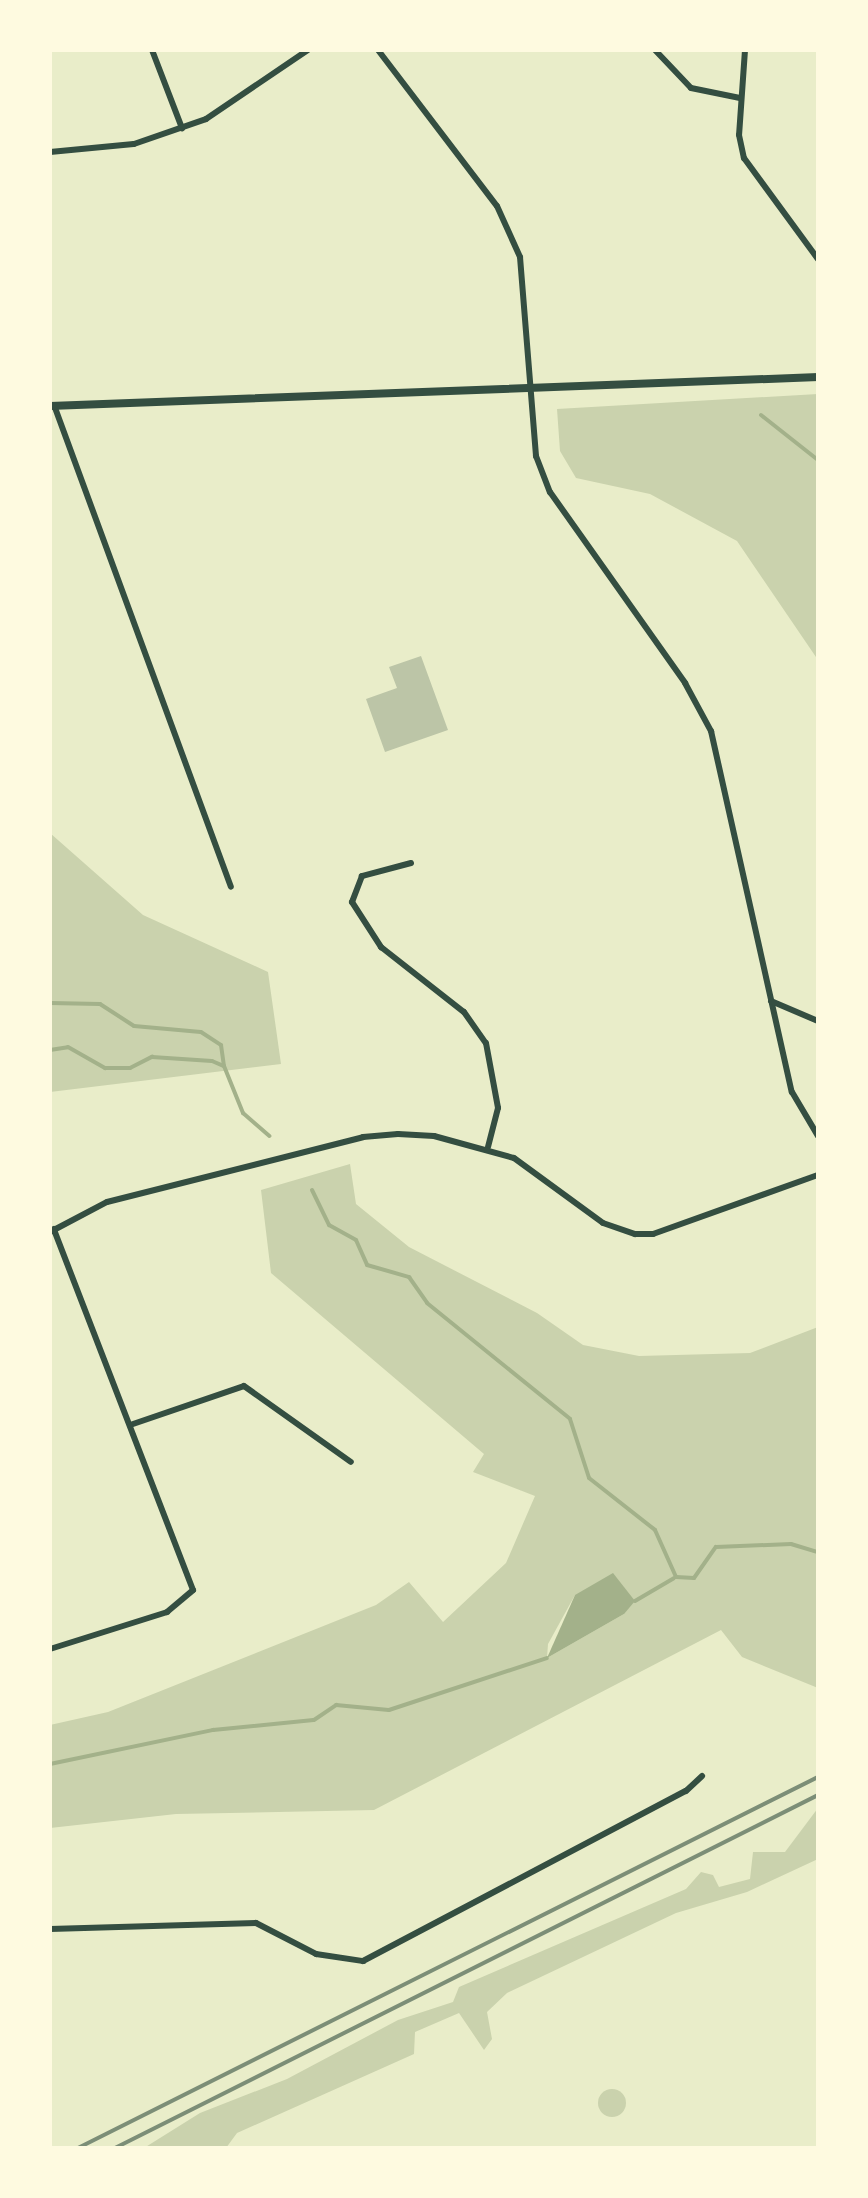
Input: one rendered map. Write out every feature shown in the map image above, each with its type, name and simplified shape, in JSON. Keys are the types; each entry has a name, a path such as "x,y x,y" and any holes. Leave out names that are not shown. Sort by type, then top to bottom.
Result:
{"street":[{"path":"152,50 182,128"},
{"path":"50,152 134,144 182,128 229,108 308,50"},
{"path":"378,50 497,206 520,257 533,444 550,492 685,683 711,731 792,1092 818,1136"},
{"path":"655,50 691,88 740,98"},
{"path":"744,50 739,135 754,179 818,260"},
{"path":"231,887 52,406 818,378"},
{"path":"411,862 362,876 352,902 380,947 464,1012 486,1042 498,1108 488,1147"},
{"path":"771,1001 818,1021"},
{"path":"50,1649 167,1612 193,1590 133,1424 52,1231 107,1202 363,1137 434,1136 488,1147 566,1192 603,1223 636,1234 653,1234 818,1174"},
{"path":"133,1424 244,1386 350,1462"},
{"path":"50,1928 256,1923 316,1954 363,1961 686,1791 702,1776"}],"shaded area":[{"path":"818,394 818,660 737,541 650,494 576,478 560,451 557,409"},
{"path":"50,833 143,915 268,972 281,1064 50,1092"},
{"path":"350,1164 356,1204 409,1247 537,1313 583,1345 639,1356 750,1353 818,1327 818,1688 742,1657 721,1630 374,1810 176,1814 50,1828 50,1725 108,1712 376,1605 409,1582 443,1622 506,1563 535,1496 473,1472 484,1454 271,1273 261,1190","holes":["575,1595 624,1614 547,1658 548,1644"]},
{"path":"613,1573 635,1601 624,1614 547,1658 575,1595"},
{"path":"818,1808 818,1859 747,1892 676,1913 507,1993 487,2012 492,2039 484,2050 459,2013 415,2032 414,2054 237,2133 226,2148 144,2148 200,2113 287,2079 398,2020 453,2002 459,1987 686,1889 701,1872 713,1875 719,1887 750,1879 753,1852 785,1852"},
{"path":"612,2089 622,2093 626,2103 622,2113 612,2117 602,2113 598,2103 602,2093"}],"building":[{"path":"421,656 448,730 385,752 366,699 397,688 389,667"}],"waterway":[{"path":"761,415 818,460"},
{"path":"50,1003 100,1004 134,1026 201,1032 221,1045 224,1066"},
{"path":"50,1050 68,1047 105,1068 130,1068 152,1057 212,1061 224,1066 243,1113 269,1136"},
{"path":"312,1190 329,1225 356,1240 367,1265 409,1277 427,1303 570,1419 589,1478 655,1530 676,1577 694,1578 716,1547 791,1544 818,1552"},
{"path":"635,1601 674,1578"},
{"path":"50,1764 213,1730 314,1720 336,1705 389,1710 547,1658"}],"railway":[{"path":"78,2148 818,1777"},
{"path":"115,2148 818,1795"}]}
